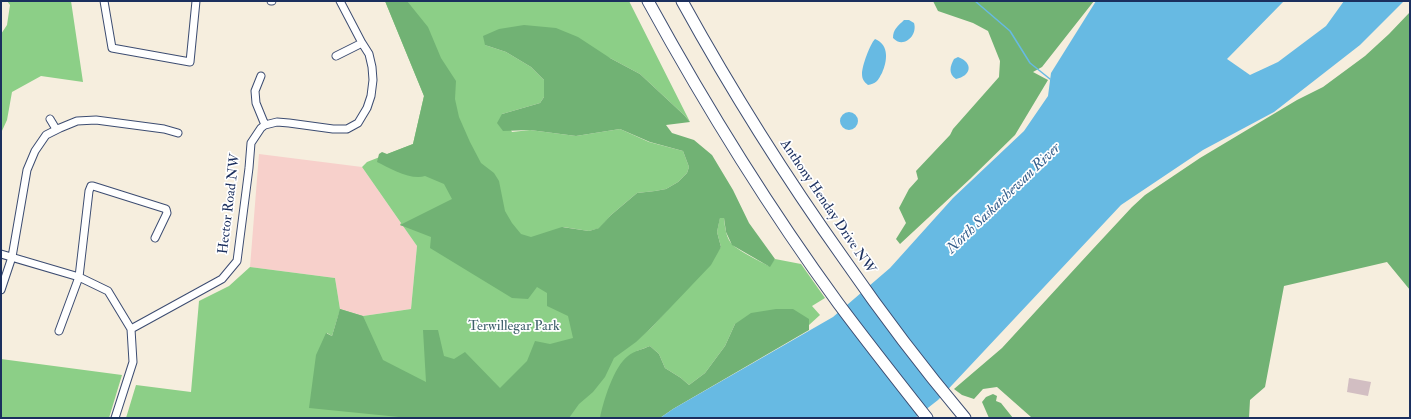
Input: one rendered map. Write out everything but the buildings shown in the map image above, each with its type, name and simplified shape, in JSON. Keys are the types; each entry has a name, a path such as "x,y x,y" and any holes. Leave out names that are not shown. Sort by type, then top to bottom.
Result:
{"highway":[{"path":"648,1 725,134 794,241 843,309 927,418"},
{"name":"Anthony Henday Drive NW","path":"682,1 751,119 817,221 906,344 965,418"}],"street":[{"path":"104,1 112,48 190,62 196,1"},
{"path":"261,76 255,91 256,103 265,125 277,122 333,129 347,129 358,123 367,108 371,96 372,67 369,54 340,1"},
{"path":"336,56 362,43"},
{"path":"50,119 56,130"},
{"path":"1,290 12,257 27,170 35,151 46,135 77,122 96,120 164,129 178,134"},
{"name":"Hector Road NW","path":"131,329 222,279 237,261 249,168 250,143 265,125"},
{"path":"59,331 78,277 89,191 91,186 166,209 167,213 155,238"},
{"path":"1,254 78,277 108,291 131,329 133,362 115,418"}],"shaded area":[{"path":"259,154 362,167 417,246 411,309 363,316 340,309 335,278 250,267"},
{"path":"1349,378 1371,382 1368,396 1347,392"}],"green space":[{"path":"7,1 71,1 83,82 41,76 12,92 7,120 1,133 1,34 7,25 10,5"},
{"name":"Terwillegar Park","path":"385,1 629,1 690,122 640,74 610,58 485,45 506,52 531,67 544,80 544,97 540,103 502,114 512,132 530,130 576,136 620,129 649,142 683,151 689,167 687,173 678,182 666,189 637,193 611,215 600,228 589,231 563,227 632,344 651,328 721,247 717,232 720,217 724,218 726,233 729,240 745,253 769,266 775,259 801,264 825,298 812,306 820,315 809,325 809,319 735,324 725,346 705,373 689,385 665,368 659,354 650,346 637,351 660,418 126,418 136,385 191,392 199,301 229,286 250,267 335,278 340,309 363,316 411,309 417,246 403,226 400,225 401,223 362,167 367,162 413,144 424,96","holes":["339,313 329,410 327,333 332,336"]},
{"path":"385,1 407,1 428,27 441,58 456,81 455,99 459,117 470,142 481,163 494,173 499,181 505,211 521,234 531,237 562,227 589,231 599,228 611,215 637,193 666,189 678,182 687,173 689,167 683,151 650,142 620,129 576,136 530,130 503,131 497,123 502,114 540,103 544,97 544,80 531,67 506,52 485,45 483,36 499,29 524,25 556,28 578,37 610,58 640,74 684,115 690,122 666,125 672,133 694,140 712,155 733,190 749,223 775,259 770,267 732,245 726,232 724,218 720,218 717,232 721,247 711,265 651,328 636,342 614,358 605,377 593,392 579,404 569,418 409,418 309,408 316,355 326,333 332,336 340,309 363,316 383,360 426,382 423,330 438,330 444,356 454,359 465,352 500,388 527,361 535,341 550,344 573,338 568,316 547,306 547,293 537,287 528,299 512,298 430,248 431,237 400,225 452,199 444,184 425,176 414,177 407,175 377,162 379,154 382,152 387,154 413,144 424,96"},
{"path":"933,1 1094,1 1042,67 1033,72 1048,80 1015,135 900,244 896,239 906,223 899,208 909,189 918,179 916,171 950,135 953,129 999,77 1000,61 988,31 973,23 938,11"},
{"path":"1410,12 1410,290 1387,262 1284,286 1265,387 1250,400 1249,418 1031,417 997,387 983,389 974,399 962,395 954,389 1002,348 1132,207 1145,195 1200,158 1297,100 1323,87 1365,56"},
{"path":"776,309 793,309 809,319 809,330 660,418 600,418 606,394 614,376 623,361 630,354 650,346 659,354 665,368 689,385 705,373 725,346 735,324 751,313"},
{"path":"1,359 122,375 109,418 1,418"},
{"path":"993,394 997,396 996,401 1001,403 1013,418 989,418 982,402 986,397"}],"water":[{"name":"North Saskatchewan River","path":"1096,1 1284,1 1227,59 1250,75 1278,62 1326,26 1344,1 1404,1 1360,45 1274,112 1203,150 1121,205 938,400 915,418 660,418 673,409 833,317 890,268 953,198 1024,131 1048,96 1051,73"},
{"path":"904,20 909,20 914,23 915,28 909,40 901,42 893,38 893,35 896,28"},
{"path":"875,39 883,45 886,59 884,69 878,79 875,83 868,85 864,82 862,70 869,50"},
{"path":"958,57 967,63 969,69 965,75 956,79 953,77 950,70 954,59"},
{"path":"849,112 855,115 858,121 855,127 849,130 843,127 840,121 843,115"}],"waterway":[{"path":"975,1 1010,31 1030,63 1050,79"}]}
